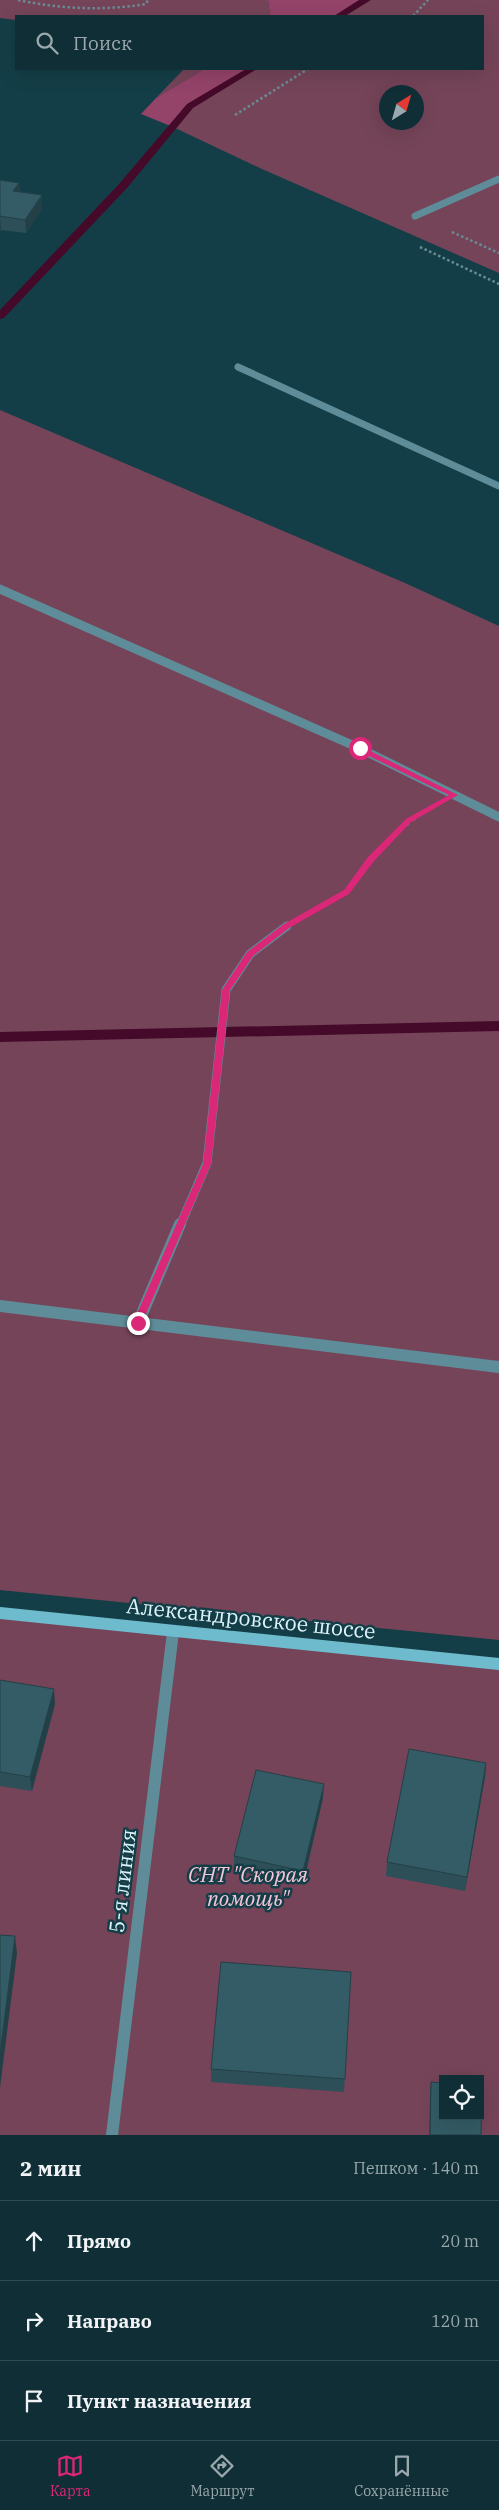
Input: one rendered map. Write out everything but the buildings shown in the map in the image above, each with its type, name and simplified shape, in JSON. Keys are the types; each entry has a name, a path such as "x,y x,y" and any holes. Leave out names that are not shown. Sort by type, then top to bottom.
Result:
{"street":[{"path":"415,216 499,179"},
{"path":"238,367 499,486"},
{"path":"0,589 360,748 499,817"},
{"path":"138,1323 207,1164 226,990 250,954 287,926"},
{"path":"0,1306 499,1367"},
{"name":"Александровское шоссе","path":"0,1613 499,1664"},
{"name":"5-я линия","path":"112,2135 173,1632"}],"path":[{"path":"18,0 72,9 126,7 146,4 148,0"},
{"path":"414,15 428,0"},
{"path":"235,115 306,70"},
{"path":"415,216 499,253"},
{"path":"416,245 499,284"},
{"path":"287,926 346,892 371,859 397,831 409,821 454,795"}],"green space":[{"path":"0,0 268,0 270,15 15,15 15,20 0,18"},
{"path":"366,0 499,0 499,273 262,169 173,127 190,106 250,70 484,70 484,15 341,15"},
{"path":"183,70 202,70 156,98"},
{"path":"0,410 405,583 499,626 499,1640 0,1590"},
{"name":"СНТ \"Скорая помощь\"","path":"0,1613 499,1664 499,2135 0,2135"}],"shaded area":[{"path":"268,0 366,0 341,15 270,15"},
{"path":"202,70 250,70 190,106 173,127 141,114 156,98"}],"waterway":[{"path":"341,15 366,0"},
{"path":"0,316 123,186 190,106 250,70"},
{"path":"0,1037 499,1026"}],"route":[{"path":"138,1323 207,1164 226,990 250,954 287,926 346,892 371,859 391,837 409,821 454,795 360,748"}]}
